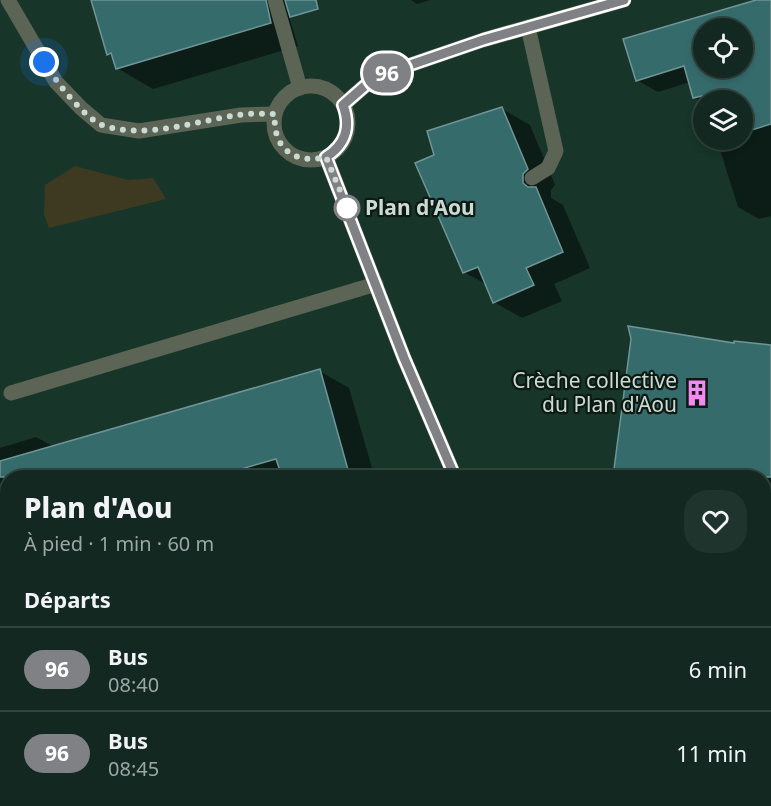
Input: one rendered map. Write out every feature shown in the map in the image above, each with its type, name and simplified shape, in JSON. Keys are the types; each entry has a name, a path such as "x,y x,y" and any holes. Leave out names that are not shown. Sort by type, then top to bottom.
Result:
{"street":[{"path":"8,0 56,82 101,125 139,131 241,115 275,114"},
{"path":"275,0 300,88"},
{"path":"343,105 375,77 528,27 624,0"},
{"path":"528,27 556,151 548,168 532,178"},
{"path":"300,88 325,89 343,105 347,117 347,129 336,150 326,157 315,160 292,155 276,137 275,114 280,103 289,93 300,88"},
{"path":"326,157 404,358 452,470"},
{"path":"11,393 376,284"}],"shaded area":[{"path":"75,166 128,180 153,178 166,199 49,228 44,214 45,185"}],"building":[{"path":"91,0 266,0 271,23 116,69 111,53 107,55"},
{"path":"285,0 316,0 318,9 290,17"},
{"path":"756,0 771,0 771,124 753,130 753,90 693,90 693,98 684,66 636,81 623,39 693,18 693,78 753,78 753,18 695,18"},
{"path":"502,107 528,169 523,174 523,183 528,187 536,187 563,252 526,268 534,285 493,303 478,267 463,273 415,163 434,155 427,131"},
{"name":"Crèche collective du Plan d'Aou","path":"628,326 734,343 734,341 771,345 771,470 614,469 631,339"},
{"path":"320,369 348,470 280,470 276,459 238,470 0,470 0,461"}],"bus line":[{"name":"96","path":"452,470 404,358 326,157 336,150 347,129 347,117 343,105 375,77 483,40 624,0"}],"place":[{"name":"Plan d'Aou","path":"347,208"},
{"name":"Crèche collective du Plan d'Aou","path":"697,393"}],"route":[{"path":"44,62 56,82 101,125 139,131 241,115 275,114 276,137 292,155 315,160 326,157 349,212 347,208"}]}
